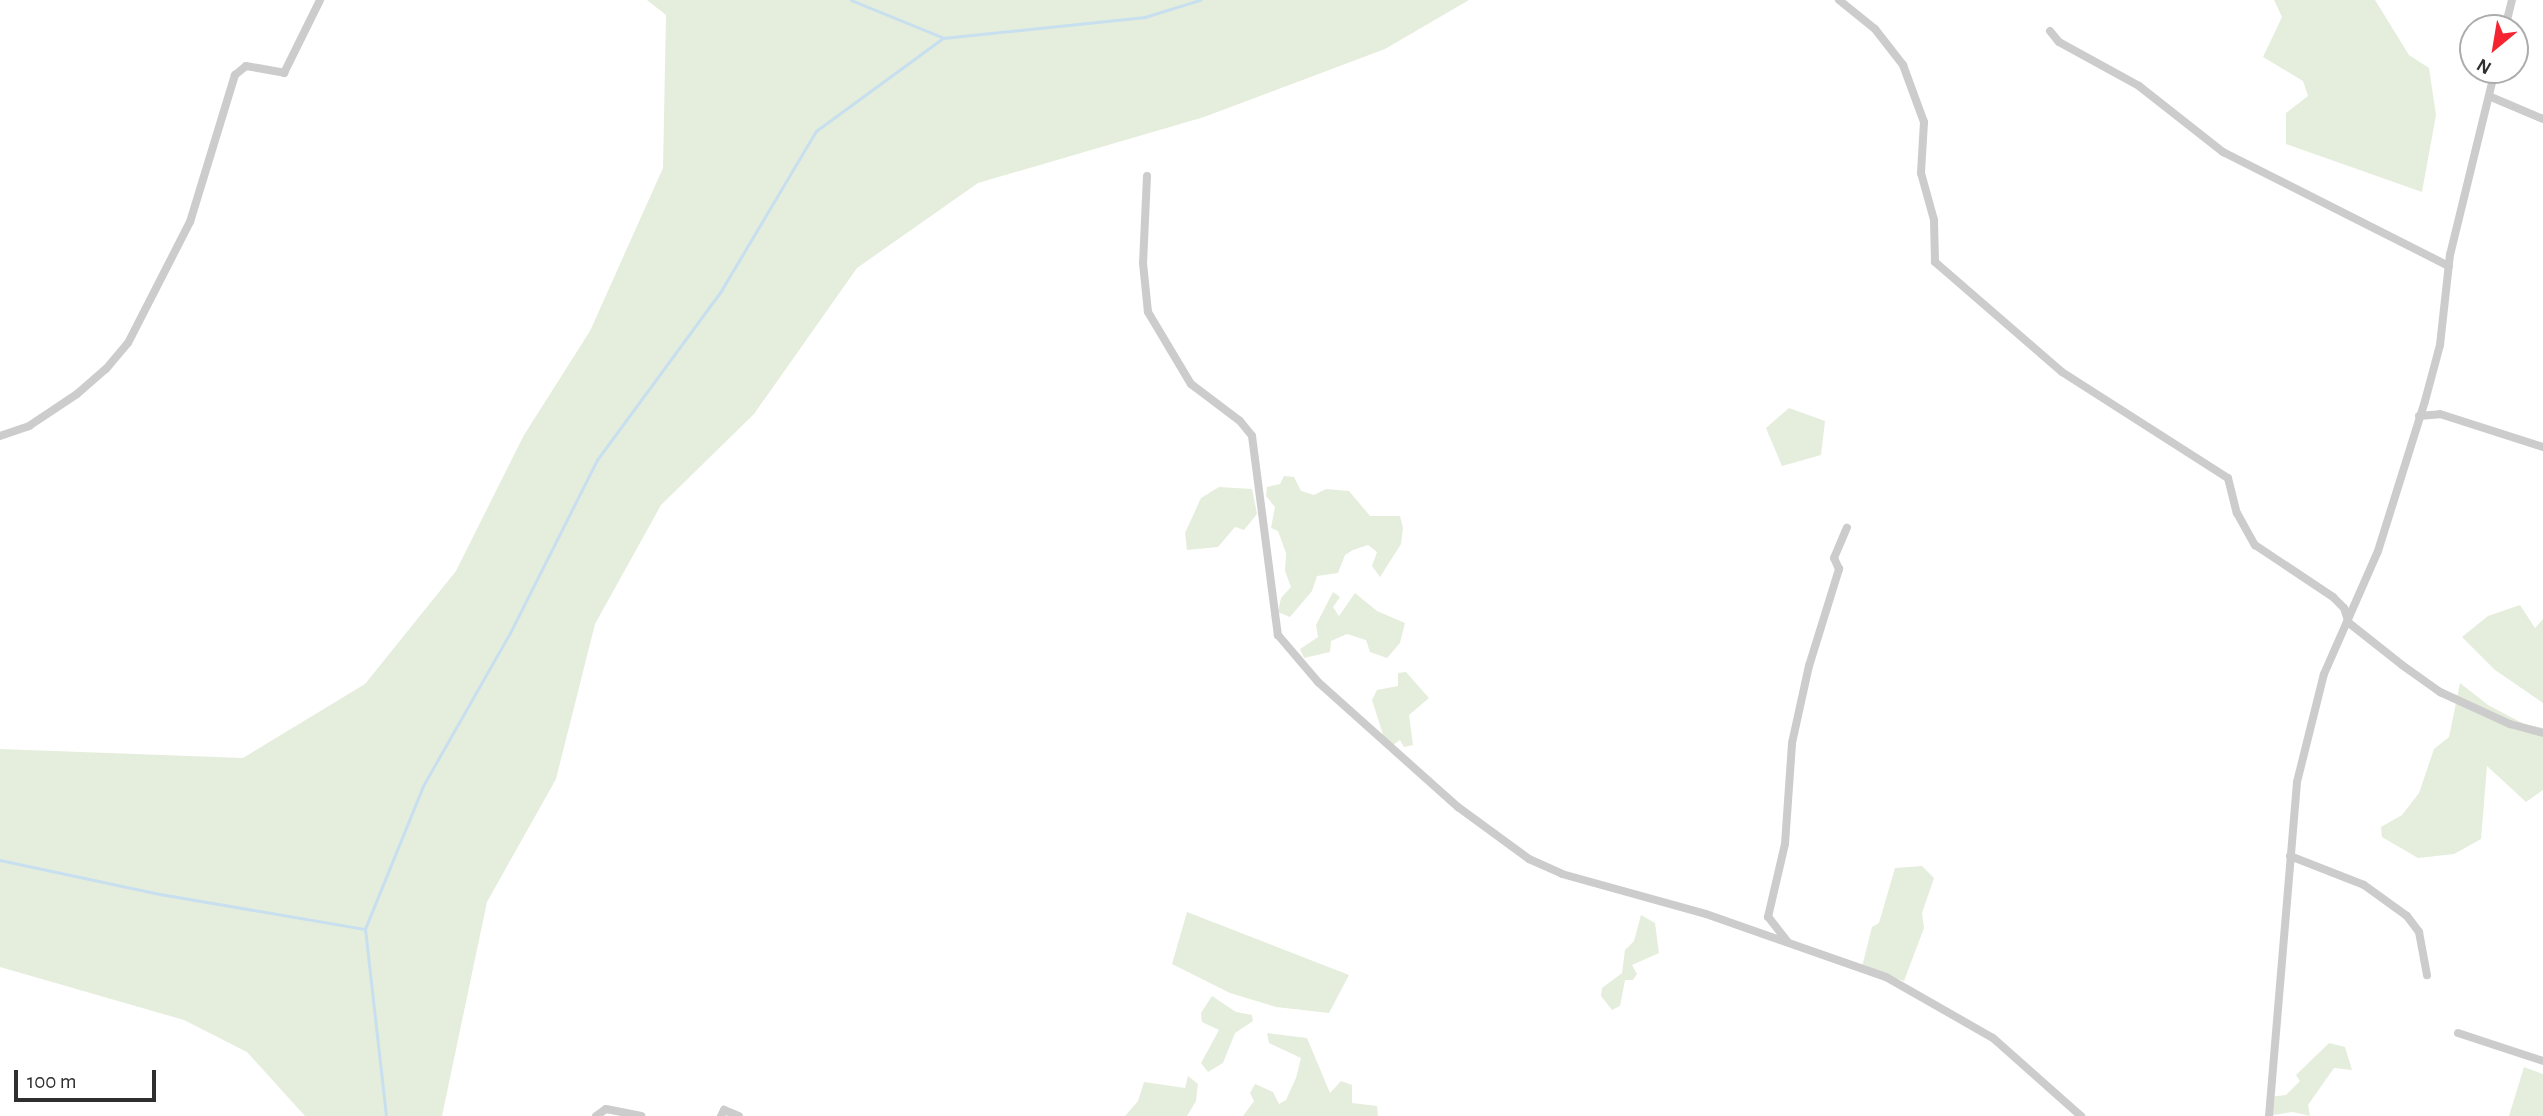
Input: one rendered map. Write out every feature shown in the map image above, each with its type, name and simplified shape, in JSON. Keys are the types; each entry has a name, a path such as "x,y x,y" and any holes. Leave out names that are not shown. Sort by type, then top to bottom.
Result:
{"street":[{"path":"0,436 19,431 77,394 128,343 190,222 235,75 246,66 284,73 320,0"},
{"path":"1839,0 1875,29 1903,65 1924,121 1921,173 1934,220 1933,260 2062,372 2228,478 2238,513 2255,545 2340,603 2350,623 2440,692 2510,724 2543,733"},
{"path":"2050,32 2059,42 2139,86 2233,158 2449,266"},
{"path":"2269,1116 2297,782 2320,690 2350,623 2403,479 2440,345 2449,266 2493,84"},
{"path":"2491,97 2543,119"},
{"path":"1147,176 1143,263 1148,312 1191,384 1240,421 1252,436 1273,584 1274,617 1278,635 1291,654 1377,738 1458,807 1529,859 1562,874 1787,941 1886,977 1942,1006 2003,1045 2081,1116"},
{"path":"2419,416 2440,414 2543,447"},
{"path":"1787,941 1768,917 1785,845 1792,743 1809,666 1839,569 1834,558 1846,528"},
{"path":"2290,856 2364,885 2407,916 2419,932 2427,975"},
{"path":"2459,1033 2543,1061"},
{"path":"596,1116 606,1109 641,1116"},
{"path":"721,1116 724,1110 739,1116"}],"green space":[{"path":"647,0 1469,0 1385,49 1204,117 978,183 857,268 754,414 661,505 595,624 556,779 487,902 442,1116 305,1116 247,1052 184,1020 0,967 0,749 243,758 365,684 456,571 524,435 590,331 663,168 666,15"},
{"path":"2274,0 2375,0 2409,55 2429,68 2436,115 2422,192 2286,144 2286,113 2308,96 2303,81 2263,57 2282,17"},
{"path":"1789,408 1825,421 1821,455 1782,466 1766,428"},
{"path":"1284,476 1294,477 1301,491 1314,495 1326,489 1349,491 1370,516 1400,516 1403,528 1401,544 1380,577 1372,566 1377,552 1368,545 1353,550 1345,555 1338,573 1317,576 1312,591 1290,617 1278,612 1281,598 1291,587 1285,571 1286,553 1278,531 1271,528 1275,507 1266,496 1267,487 1280,484"},
{"path":"1219,487 1252,489 1257,514 1244,530 1235,527 1218,547 1187,550 1185,533 1201,498"},
{"path":"1333,592 1340,597 1333,607 1339,616 1355,593 1377,611 1405,623 1400,643 1387,658 1370,652 1366,640 1347,634 1331,641 1330,652 1304,658 1300,649 1318,637 1316,625"},
{"path":"2520,605 2535,628 2543,619 2543,703 2495,670 2462,637 2488,616"},
{"path":"1406,672 1429,698 1409,715 1413,745 1404,747 1400,740 1393,745 1385,741 1372,700 1377,690 1398,686 1398,673"},
{"path":"2460,683 2488,705 2524,724 2543,728 2543,790 2526,802 2487,766 2481,839 2454,854 2418,858 2382,837 2381,827 2402,815 2419,793 2434,749 2449,737"},
{"path":"1922,866 1934,878 1922,913 1924,928 1904,981 1862,967 1872,927 1879,923 1895,868"},
{"path":"1187,912 1349,975 1329,1013 1276,1007 1230,993 1172,964"},
{"path":"1641,915 1655,923 1659,953 1632,965 1637,974 1633,980 1625,980 1620,1006 1612,1010 1601,996 1602,988 1622,973 1625,950 1634,941"},
{"path":"1212,996 1236,1012 1252,1015 1253,1021 1235,1033 1223,1063 1208,1072 1201,1063 1219,1030 1202,1022 1201,1013"},
{"path":"1267,1033 1307,1038 1330,1093 1341,1081 1352,1085 1352,1103 1377,1106 1378,1116 1243,1116 1254,1101 1250,1093 1255,1084 1273,1092 1279,1104 1286,1100 1296,1078 1301,1058 1269,1043"},
{"path":"2329,1043 2345,1047 2352,1070 2334,1068 2308,1105 2310,1116 2293,1112 2268,1116 2269,1097 2286,1095 2300,1081 2296,1075"},
{"path":"2524,1067 2543,1074 2543,1116 2509,1116"},
{"path":"1188,1076 1198,1084 1196,1101 1187,1116 1125,1116 1138,1101 1144,1082 1185,1088"}],"waterway":[{"path":"851,0 942,37"},
{"path":"386,1116 365,929 423,786 510,633 597,460 721,291 816,131 943,38 1145,17 1200,0"},
{"path":"0,860 160,894 365,929"}]}
